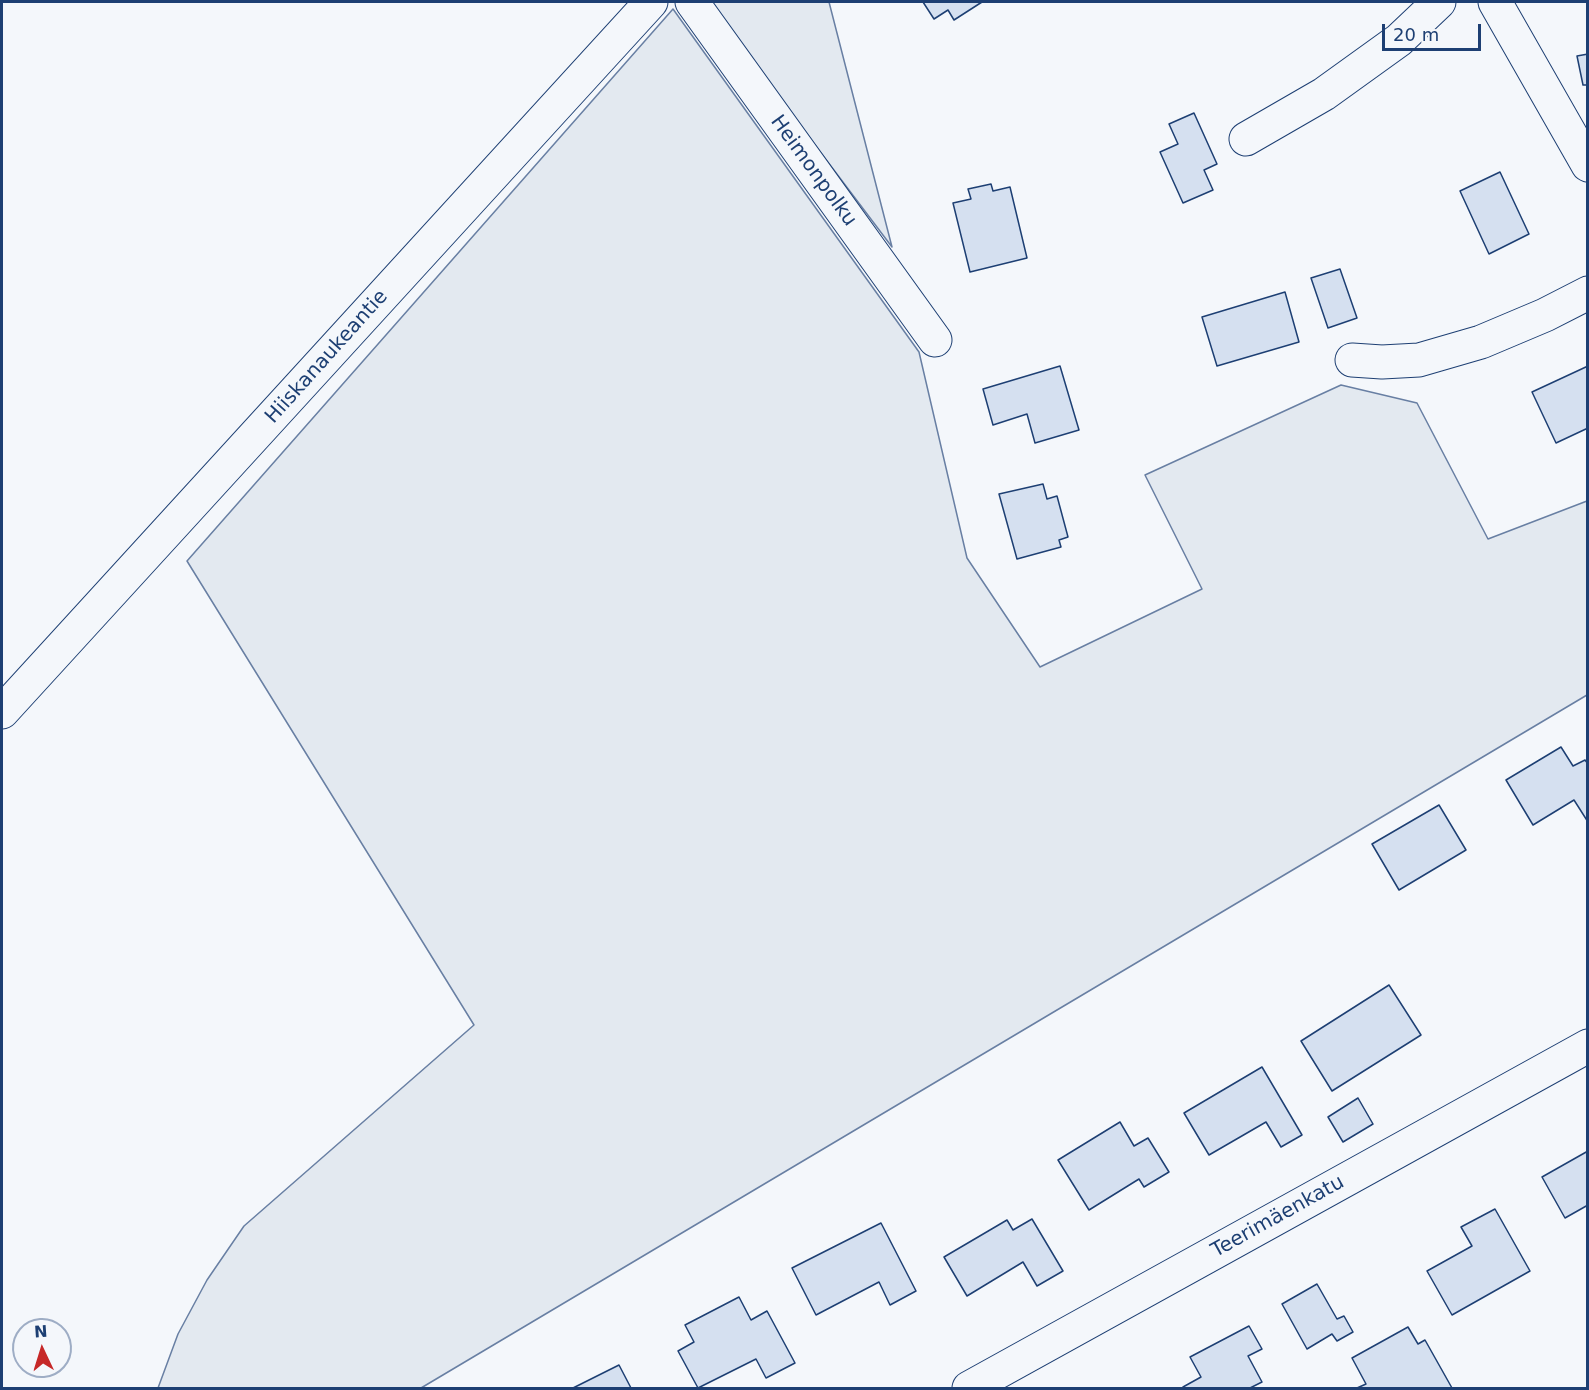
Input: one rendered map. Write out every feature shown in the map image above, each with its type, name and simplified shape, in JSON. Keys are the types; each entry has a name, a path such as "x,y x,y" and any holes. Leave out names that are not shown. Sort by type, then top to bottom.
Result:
{"street":[{"name":"Hiiskanaukeantie","path":"2,712 651,2"},
{"name":"Heimonpolku","path":"692,2 935,340"},
{"path":"1246,139 1324,94 1399,40 1439,2"},
{"path":"1495,2 1584,153"},
{"path":"1352,360 1382,362 1419,360 1481,342 1545,315 1587,293"},
{"name":"Teerimäenkatu","path":"969,1389 1587,1046"}],"shaded area":[{"path":"707,2 829,2 892,247"},
{"path":"673,9 919,352 967,558 1040,667 1202,589 1145,475 1341,385 1417,403 1488,539 1587,501 1587,695 421,1388 158,1388 178,1334 207,1280 244,1226 474,1025 187,561"}],"building":[{"path":"923,2 982,2 954,20 948,10 934,19"},
{"path":"1588,54 1588,85 1583,85 1577,56"},
{"path":"1194,113 1217,164 1204,170 1213,190 1183,203 1160,152 1178,144 1169,124"},
{"path":"1500,172 1529,234 1489,254 1460,191"},
{"path":"991,184 993,191 1010,187 1027,258 970,272 953,203 971,199 968,189"},
{"path":"1340,269 1357,318 1328,328 1311,278"},
{"path":"1285,292 1299,342 1217,366 1202,317"},
{"path":"1060,366 1079,430 1035,443 1027,414 993,425 983,389"},
{"path":"1588,366 1588,428 1556,443 1532,392"},
{"path":"1043,484 1047,499 1057,496 1068,537 1059,540 1061,547 1017,559 999,494"},
{"path":"1561,747 1573,766 1585,760 1588,764 1588,822 1574,800 1533,825 1506,780"},
{"path":"1439,805 1466,850 1399,890 1372,844"},
{"path":"1389,985 1421,1035 1332,1091 1301,1041"},
{"path":"1262,1067 1302,1135 1281,1147 1266,1122 1209,1155 1184,1113"},
{"path":"1358,1098 1373,1124 1343,1142 1328,1117"},
{"path":"1120,1122 1134,1146 1148,1138 1169,1172 1144,1187 1139,1179 1089,1210 1058,1160"},
{"path":"1588,1151 1588,1205 1565,1218 1542,1177"},
{"path":"1495,1209 1530,1271 1452,1315 1427,1271 1472,1246 1461,1227"},
{"path":"1032,1219 1063,1271 1037,1286 1023,1262 967,1296 944,1257 1007,1220 1013,1230"},
{"path":"881,1223 916,1291 890,1305 879,1282 816,1315 792,1268"},
{"path":"1317,1284 1337,1319 1344,1316 1353,1332 1337,1341 1332,1334 1307,1349 1282,1304"},
{"path":"739,1297 751,1320 767,1311 795,1363 766,1378 756,1359 698,1388 678,1351 694,1342 685,1325"},
{"path":"1249,1326 1262,1349 1248,1356 1262,1382 1250,1388 1183,1388 1201,1377 1190,1357"},
{"path":"1408,1327 1418,1344 1425,1340 1452,1388 1357,1388 1366,1384 1352,1358"},
{"path":"619,1365 631,1388 573,1388"}]}
